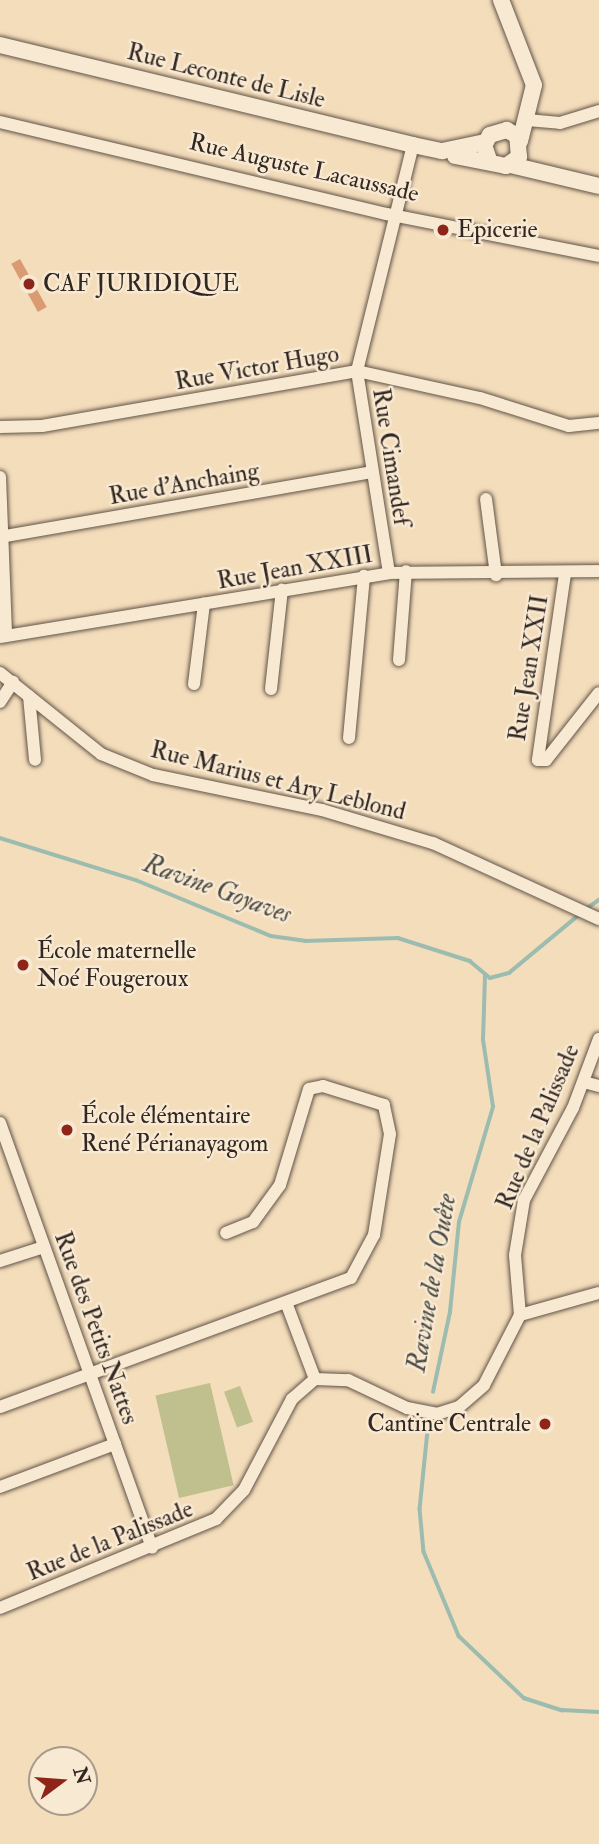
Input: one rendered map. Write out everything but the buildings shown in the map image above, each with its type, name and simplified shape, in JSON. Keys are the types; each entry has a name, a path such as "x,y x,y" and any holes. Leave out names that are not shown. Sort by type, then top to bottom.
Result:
{"street":[{"path":"501,0 534,85 527,120 516,140"},
{"name":"Rue Leconte de Lisle","path":"0,45 413,145 511,165"},
{"path":"534,85 516,140 511,165 599,186"},
{"path":"527,120 560,123 599,111"},
{"name":"Rue Auguste Lacaussade","path":"0,122 397,214 599,256"},
{"name":"Rue Leconte de Lisle","path":"442,150 485,142 495,131 516,140"},
{"path":"516,140 563,178"},
{"path":"485,142 490,162"},
{"name":"Rue Cimandef","path":"389,573 357,372 413,145"},
{"name":"Rue Victor Hugo","path":"0,427 42,426 357,372 480,398 569,426 599,423"},
{"name":"Rue d'Anchaing","path":"2,537 371,472"},
{"path":"0,477 3,636"},
{"path":"486,499 496,575"},
{"name":"Rue Jean XXIII","path":"3,636 389,573 496,575 599,571"},
{"path":"399,660 406,572"},
{"name":"Rue Jean XXII","path":"565,574 538,760 546,760 599,693"},
{"path":"349,738 364,576"},
{"path":"271,688 282,590"},
{"path":"194,684 204,604"},
{"name":"Rue Marius et Ary Leblond","path":"0,673 6,684 29,696 100,754 153,775 322,810 433,843 564,900 597,918"},
{"path":"0,702 6,684"},
{"path":"29,696 35,760"},
{"name":"Rue de la Palissade","path":"0,1608 152,1548 231,1507 292,1399 315,1379 348,1380 422,1412 450,1412 492,1375 520,1315 515,1255 524,1200 584,1082 599,1039"},
{"path":"584,1082 599,1086"},
{"path":"0,1407 287,1305 351,1278 365,1260 374,1235 390,1134 384,1105 323,1086 309,1089 280,1185 253,1222 226,1233"},
{"name":"Rue des Petits Nattes","path":"0,1122 152,1548"},
{"path":"0,1261 44,1247"},
{"path":"520,1315 599,1293"},
{"path":"287,1305 315,1379"},
{"path":"0,1487 115,1444"}],"green space":[{"path":"210,1383 234,1485 179,1498 155,1396"},
{"path":"240,1386 253,1422 237,1428 224,1392"}],"waterway":[{"name":"Ravine Goyaves","path":"0,838 136,880 271,936 305,941 398,938 470,961 490,978 509,973 580,914"},
{"name":"Ravine Goyaves","path":"586,909 599,900"},
{"name":"Ravine de la Ouête","path":"433,1392 450,1312 459,1222 493,1107 483,1040 485,975"},
{"name":"Ravine de la Ouête","path":"429,1421 420,1509 424,1552 459,1636 524,1698 562,1710 599,1712"}],"place":[{"name":"Epicerie","path":"443,230"},
{"name":"CAF JURIDIQUE","path":"29,284"},
{"name":"École maternelle Noé Fougeroux","path":"23,965"},
{"name":"École élémentaire René Périanayagom","path":"67,1130"},
{"name":"Cantine Centrale","path":"545,1424"}]}
